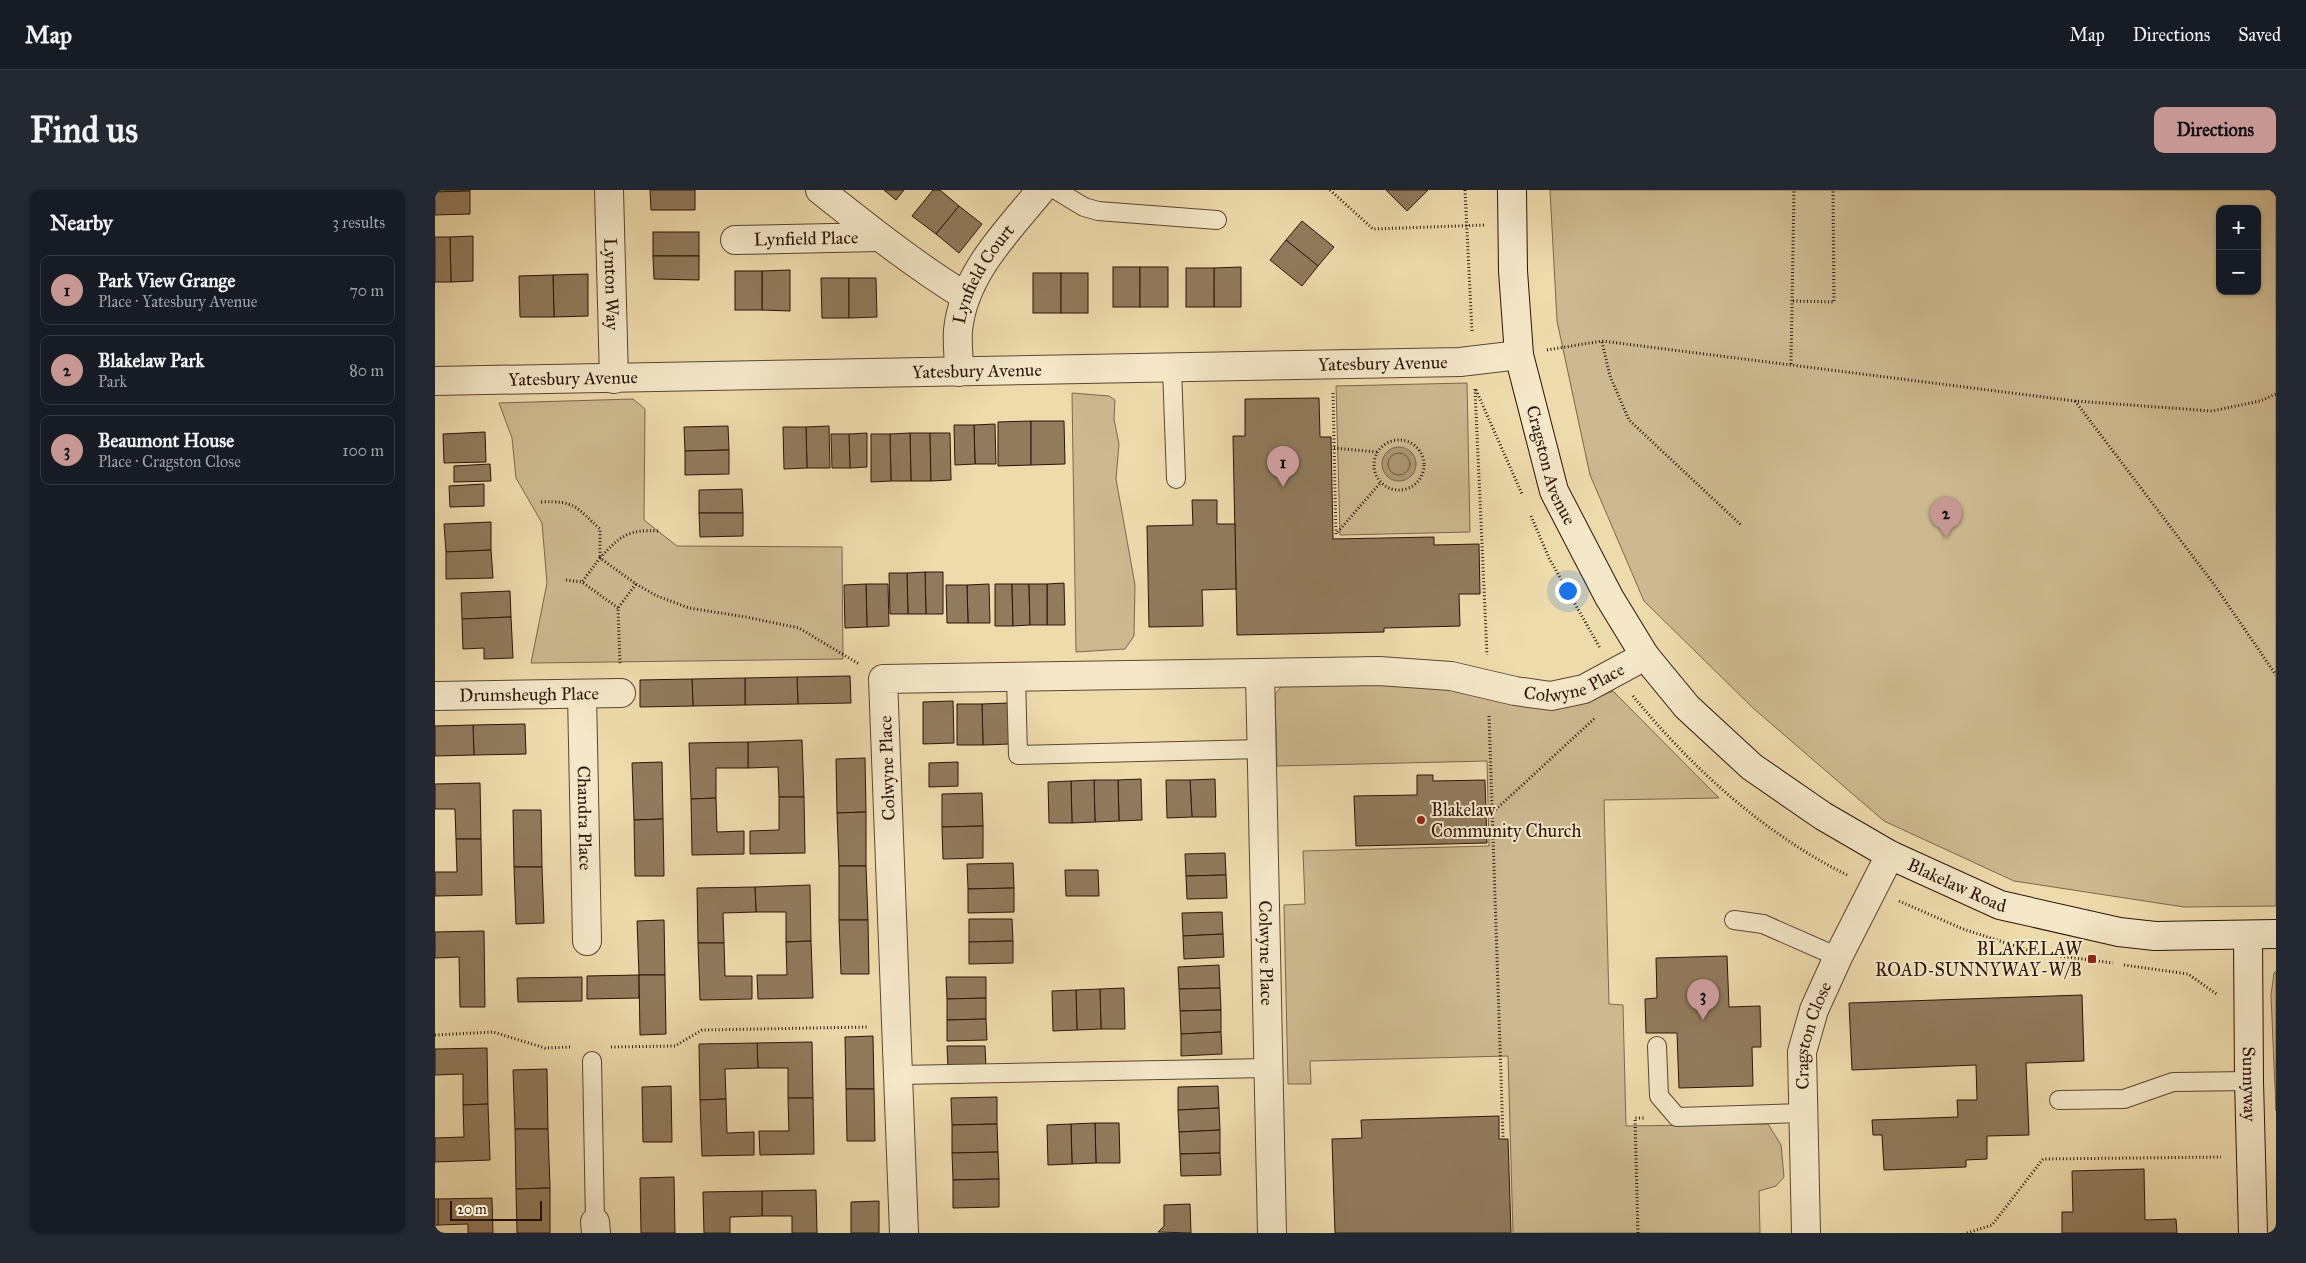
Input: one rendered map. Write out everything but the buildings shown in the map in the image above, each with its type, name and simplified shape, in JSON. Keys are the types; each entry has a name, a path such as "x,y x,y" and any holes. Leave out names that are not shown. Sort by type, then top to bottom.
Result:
{"street":[{"name":"Lynton Way","path":"609,190 614,379"},
{"name":"Lynfield Place","path":"820,190 939,281 965,296"},
{"name":"Lynfield Court","path":"959,372 958,330 965,296 978,270 990,253 1041,190"},
{"name":"Cragston Avenue","path":"1512,190 1513,271 1532,352 1554,491 1609,596 1645,656 1687,707"},
{"name":"Lynfield Place","path":"735,240 879,237"},
{"name":"Yatesbury Avenue","path":"435,381 1332,365 1473,361 1532,352"},
{"name":"Colwyne Place","path":"904,1233 883,679 1379,671 1451,676 1488,685 1551,696 1584,689 1645,656"},
{"name":"Colwyne Place","path":"1260,673 1272,1233"},
{"name":"Drumsheugh Place","path":"435,696 621,693"},
{"name":"Chandra Place","path":"582,694 587,941"},
{"name":"Blakelaw Road","path":"1687,707 1752,767 1823,816 1890,855 2000,905 2119,932 2155,936 2276,934"},
{"name":"Cragston Close","path":"1806,1233 1802,1052 1814,1010 1838,957 1890,855"},
{"name":"Sunnyway","path":"2248,935 2253,1233"}],"lane":[{"path":"1056,190 1084,207 1098,211 1217,220"},
{"path":"1172,368 1176,479"},
{"path":"1016,677 1018,755 1261,749"},
{"path":"1734,920 1763,924 1838,957"},
{"path":"1657,1046 1659,1096 1677,1117 1803,1113"},
{"path":"596,1054 596,1228"},
{"path":"898,1075 1268,1068"},
{"path":"2059,1100 2124,1099 2173,1082 2249,1081"}],"path":[{"path":"1330,190 1373,229 1513,224"},
{"path":"1465,190 1473,361"},
{"path":"1791,364 1793,190"},
{"path":"1793,301 1834,302 1833,190"},
{"path":"1532,352 1544,341"},
{"path":"1532,352 1602,341 2075,401 2212,411 2260,402 2276,394"},
{"path":"1602,341 1610,376 1629,420 1741,525"},
{"path":"1532,352 1547,359"},
{"path":"1332,365 1336,534 1381,482"},
{"path":"1503,1137 1488,685 1475,386 1526,503"},
{"path":"2075,401 2213,583 2276,675"},
{"path":"1407,440 1417,446 1423,455 1425,466 1422,477 1415,486 1404,490 1395,490 1381,482 1374,470 1377,452 1390,441 1407,440"},
{"path":"1334,448 1377,452"},
{"path":"541,502 561,501 577,507 600,529 599,558"},
{"path":"1529,512 1549,558 1614,673 1657,725 1733,801 1813,858 1963,929 2037,953 2188,974 2229,1002 2248,1000"},
{"path":"582,582 599,558 619,537 644,530 659,531"},
{"path":"599,558 657,596 689,608 799,628 883,679"},
{"path":"566,580 582,582 619,608"},
{"path":"621,693 619,608 636,584"},
{"path":"1492,812 1598,714"},
{"path":"596,1054 675,1046 702,1030 896,1026"},
{"path":"435,1035 493,1032 545,1048 573,1047"},
{"path":"1638,1233 1635,1118 1677,1117"},
{"path":"1967,1233 1992,1226 2043,1159 2251,1156"}],"shaded area":[{"path":"1550,190 2276,190 2276,906 2184,907 2014,881 1884,821 1753,708 1644,601 1590,475 1557,321"},
{"path":"1467,383 1470,532 1340,535 1336,386"},
{"path":"1072,393 1109,396 1115,400 1114,419 1119,444 1116,479 1135,585 1134,636 1125,649 1076,652"},
{"path":"633,399 645,409 644,520 677,546 842,547 843,659 531,663 547,583 542,523 516,478 512,438 499,403"},
{"path":"1379,678 1587,702 1613,691 1719,798 1604,800 1609,1004 1623,1005 1626,1126 1768,1124 1781,1145 1784,1177 1776,1186 1759,1191 1760,1233 1513,1233 1508,1056 1310,1061 1311,1084 1288,1084 1284,905 1305,904 1303,851 1489,846 1487,761 1277,766 1275,694 1288,679"},
{"path":"2276,971 2276,1111 2271,995 2274,973"}],"water":[{"path":"1399,447 1411,452 1416,464 1411,476 1399,481 1387,476 1382,464 1387,452"}],"place":[{"name":"Park View Grange","path":"1283,487"},
{"name":"Blakelaw Park","path":"1946,538"},
{"name":"Blakelaw Community Church","path":"1421,820"},
{"name":"BLAKELAW ROAD-SUNNYWAY-W/B","path":"2092,959"},
{"name":"Beaumont House","path":"1703,1020"}]}
